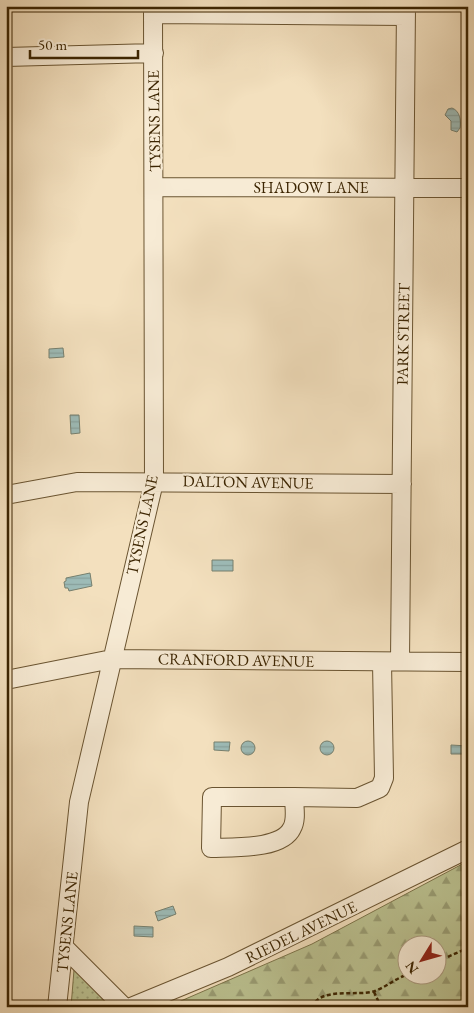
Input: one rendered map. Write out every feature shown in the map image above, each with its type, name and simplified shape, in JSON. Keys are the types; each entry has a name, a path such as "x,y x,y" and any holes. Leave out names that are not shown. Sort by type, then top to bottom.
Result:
{"street":[{"path":"153,10 406,11"},
{"name":"TYSENS LANE","path":"58,1007 80,802 154,482 155,187 153,10"},
{"name":"PARK STREET","path":"400,661 406,11"},
{"path":"6,56 154,54"},
{"name":"SHADOW LANE","path":"155,187 468,188"},
{"name":"DALTON AVENUE","path":"6,495 77,482 402,484"},
{"name":"CRANFORD AVENUE","path":"6,680 112,659 468,662"},
{"path":"294,797 294,822 292,830 285,837 270,844 211,848 212,797 294,797 356,798 380,788 384,778 382,662"},
{"name":"RIEDEL AVENUE","path":"130,1007 228,967 468,849"},
{"path":"64,946 124,1007"}],"path":[{"path":"446,958 468,948"},
{"path":"312,1007 314,1003 328,995 374,992 396,980"},
{"path":"374,992 381,1007"}],"green space":[{"path":"468,861 468,1007 167,1007 312,944"},
{"path":"74,970 109,1002 97,1007 71,1007"}],"water":[{"path":"452,108 457,111 460,119 460,128 457,132 451,130 451,121 445,115 448,109"},
{"path":"63,348 64,357 49,358 49,349"},
{"path":"70,415 79,415 80,433 71,434"},
{"path":"212,560 233,560 233,571 212,571"},
{"path":"90,573 92,586 69,591 68,588 65,588 64,582 66,578"},
{"path":"245,741 251,741 255,748 251,755 245,755 241,751 241,745"},
{"path":"324,741 330,741 334,748 330,755 324,755 320,751 320,745"},
{"path":"214,742 230,742 229,751 214,750"},
{"path":"451,745 468,746 467,754 451,754"},
{"path":"173,906 176,914 158,921 155,912"},
{"path":"134,926 153,927 153,937 134,936"}]}
